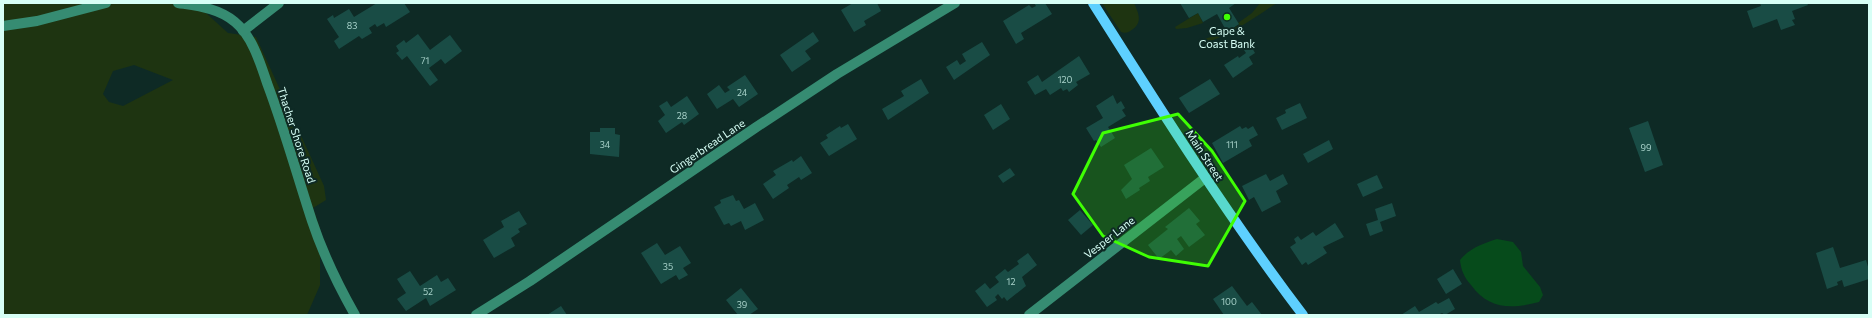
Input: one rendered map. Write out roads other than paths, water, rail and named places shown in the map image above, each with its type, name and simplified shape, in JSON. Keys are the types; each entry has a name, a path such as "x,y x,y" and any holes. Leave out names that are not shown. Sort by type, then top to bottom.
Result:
{"main road":[{"name":"Main Street","path":"1093,3 1205,178 1261,259 1303,315"}],"street":[{"path":"3,26 37,21 106,3"},
{"name":"Thacher Shore Road","path":"178,3 203,7 222,14 236,22 243,31 259,60 278,113 319,240 334,276 354,315"},
{"path":"243,31 279,3"},
{"name":"Gingerbread Lane","path":"476,315 530,281 837,74 955,3"},
{"name":"Vesper Lane","path":"1029,315 1205,178"}],"place":[{"name":"Cape & Coast Bank","path":"1227,17"}]}
